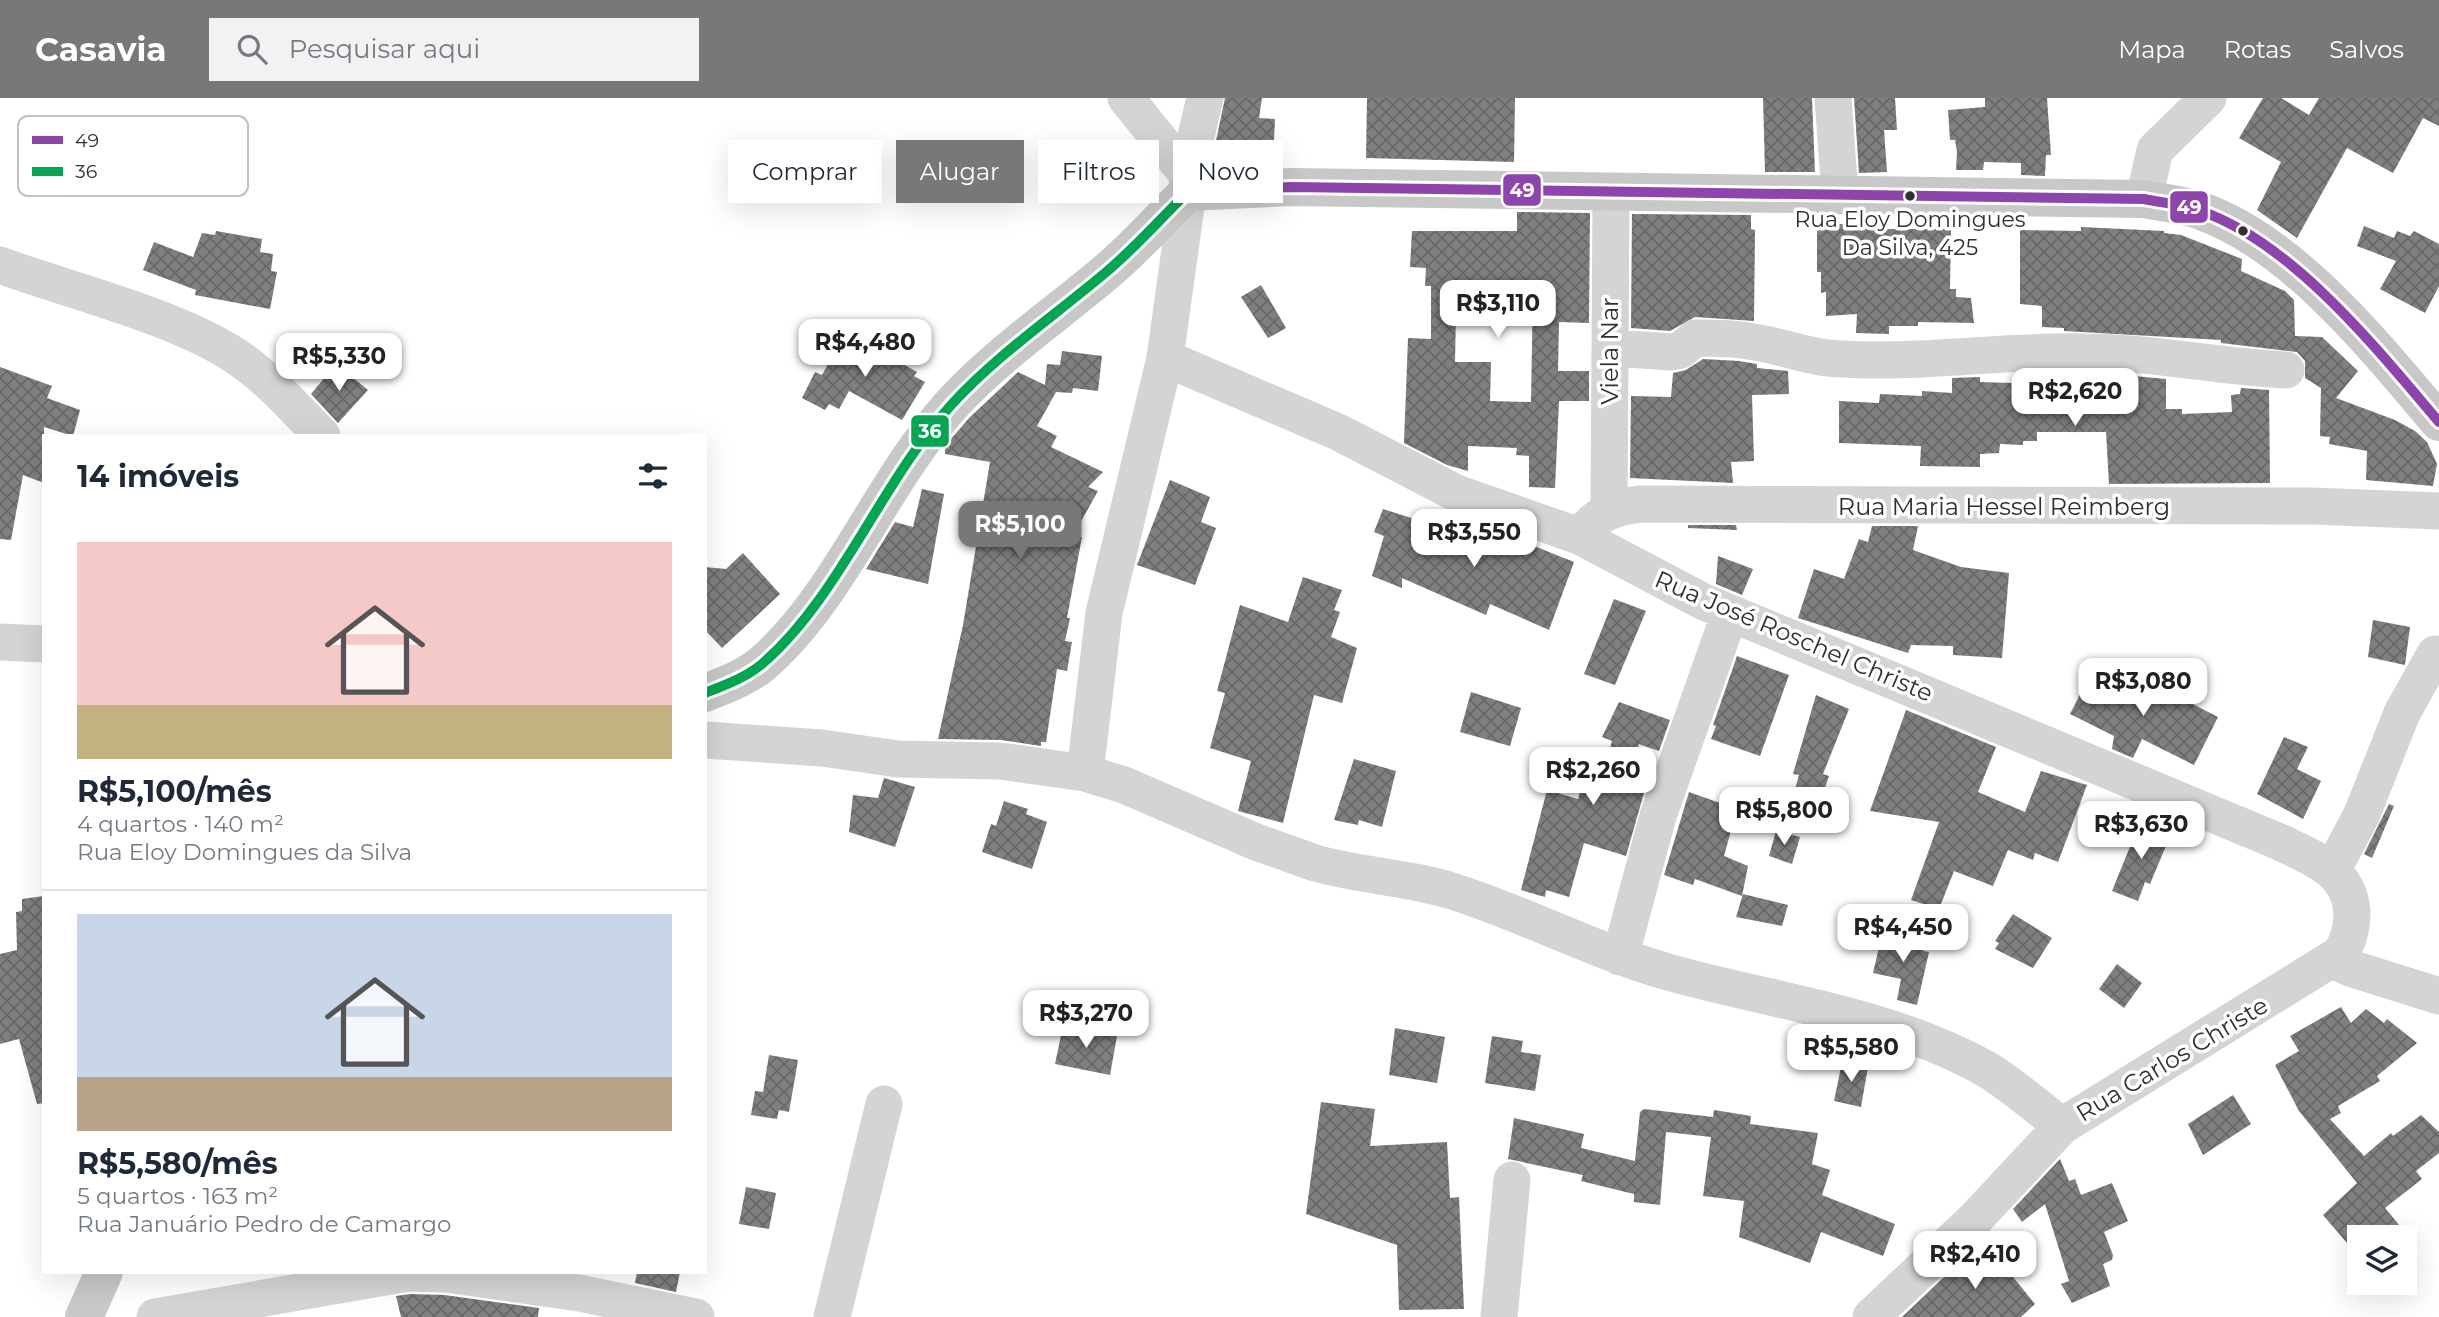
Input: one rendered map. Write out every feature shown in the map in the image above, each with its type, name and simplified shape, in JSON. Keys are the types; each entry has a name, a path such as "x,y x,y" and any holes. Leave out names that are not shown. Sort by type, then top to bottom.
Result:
{"main road":[{"path":"1283,187 2144,199 2201,210 2275,248 2390,365 2439,422"},
{"path":"707,692 740,679 761,665 787,639 816,603 901,467 953,403 1108,271 1173,199"},
{"path":"84,1317 103,1274"}],"street":[{"path":"1126,98 1173,163"},
{"path":"1196,140 1205,98"},
{"path":"1833,98 1840,196"},
{"path":"2144,199 2155,150 2208,98"},
{"name":"Viela Nar","path":"1609,509 1611,192"},
{"path":"1085,773 1104,613 1165,358 1184,203"},
{"path":"0,265 133,311 232,354 294,406 320,434"},
{"path":"1611,348 1672,352 1681,350 1695,338 1718,338 1750,341 1796,354 1838,359 2085,352 2159,355 2225,366 2286,370"},
{"name":"Rua José Roschel Christe","path":"1165,358 1338,432 1456,494 1579,536 1647,574 1730,613 2201,808 2282,843 2333,869"},
{"name":"Rua Maria Hessel Reimberg","path":"1609,509 1639,504 1770,503 2312,506 2439,511"},
{"path":"1579,536 1609,509"},
{"path":"1620,957 1658,816 1730,613"},
{"path":"0,642 42,644"},
{"path":"2435,654 2402,713 2362,814 2333,869 2344,883 2351,901 2352,920 2347,945 2333,960 2350,968 2439,996"},
{"path":"707,740 809,746 898,759 1000,761 1085,773 1124,785 1292,856 1346,872 1411,880 1454,892 1620,957 1872,1023 1913,1037 1986,1069 2062,1126"},
{"name":"Rua Carlos Christe","path":"1871,1317 1975,1219 2062,1126 2099,1100 2175,1058 2333,960"},
{"path":"832,1317 884,1104"},
{"path":"1499,1317 1512,1180"},
{"path":"155,1317 402,1274"},
{"path":"446,1274 579,1293 696,1317"}],"building":[{"path":"1225,98 1262,98 1259,118 1275,119 1274,140 1216,140"},
{"path":"1367,98 1515,98 1514,162 1366,158"},
{"path":"1763,98 1812,98 1815,172 1765,172"},
{"path":"1854,98 1895,98 1897,130 1884,130 1887,172 1859,173"},
{"path":"1985,98 2047,98 2051,155 2046,155 2045,176 2021,175 2021,163 1984,162 1983,170 1956,170 1957,152 1955,140 1950,140 1948,110 1985,107"},
{"path":"2263,98 2281,98 2309,115 2319,98 2439,98 2439,126 2423,118 2393,173 2347,148 2297,238 2257,210 2281,162 2239,138"},
{"path":"1517,212 1590,213 1589,323 1559,322 1558,371 1589,371 1589,401 1559,401 1555,488 1529,487 1529,456 1516,455 1517,448 1468,446 1468,471 1447,465 1404,443 1408,338 1431,339 1431,286 1425,286 1426,268 1410,267 1412,231 1517,231","holes":["1488,286 1533,287 1531,402 1490,401 1491,362 1455,362 1456,312 1487,313"]},
{"path":"1632,214 1751,215 1751,229 1755,230 1754,321 1695,317 1670,331 1631,328"},
{"path":"1817,224 1886,224 1886,229 1951,229 1950,289 1956,289 1956,297 1971,298 1974,323 1918,322 1918,326 1889,326 1889,334 1856,333 1857,314 1826,316 1826,292 1821,293 1821,272 1817,272"},
{"path":"2364,226 2394,238 2397,231 2410,236 2414,231 2439,244 2439,286 2425,313 2380,289 2396,261 2357,246"},
{"path":"2081,227 2164,231 2242,259 2241,271 2285,291 2294,300 2295,336 2322,337 2358,371 2336,398 2395,420 2415,431 2427,442 2437,464 2433,486 2366,480 2367,451 2329,444 2330,437 2320,436 2321,388 2305,378 2305,361 2297,352 2221,343 2221,340 2064,331 2064,328 2042,327 2042,306 2020,304 2020,230 2081,231"},
{"path":"216,231 262,239 260,252 273,254 271,271 277,272 270,309 195,295 196,290 143,270 154,242 193,257 202,233 215,235"},
{"path":"1261,285 1286,328 1268,338 1241,297"},
{"path":"846,332 917,372 914,376 925,382 902,420 849,391 839,409 829,404 825,410 802,398 815,372 822,375"},
{"path":"1062,351 1102,356 1098,391 1073,388 1072,393 1056,392 1037,426 1057,436 1051,447 1103,472 1088,487 1098,491 1074,534 1082,537 1067,618 1070,618 1065,641 1072,642 1067,671 1057,669 1046,742 1041,742 1041,746 1001,740 938,739 963,625 990,462 945,454 945,446 969,418 1018,372 1045,385 1047,364 1060,365"},
{"path":"1703,359 1739,361 1757,364 1757,368 1788,371 1789,394 1752,395 1754,461 1731,462 1733,483 1630,478 1631,396 1671,397 1673,373 1686,370"},
{"path":"336,364 368,390 338,423 311,394"},
{"path":"0,367 52,386 47,398 80,410 74,434 44,427 42,482 23,475 11,540 0,539"},
{"path":"2102,373 2166,379 2166,409 2182,409 2182,414 2232,412 2231,395 2240,394 2241,388 2269,390 2270,483 2109,484 2106,432 2037,432 2037,441 2023,441 2023,445 2000,444 1999,453 1980,454 1980,467 1920,466 1921,446 1839,443 1839,401 1879,403 1880,394 1922,396 1922,391 1952,393 1952,378 1980,377 1980,382 2042,384 2042,397 2105,397"},
{"path":"1170,480 1210,497 1201,522 1216,528 1195,585 1137,565"},
{"path":"922,489 944,494 928,584 866,569 895,522 913,527"},
{"path":"1383,509 1427,523 1424,532 1471,551 1481,524 1574,562 1549,630 1490,604 1486,615 1402,578 1402,588 1372,576 1384,536 1374,532"},
{"path":"1688,525 1736,525 1737,530 1688,528"},
{"path":"1872,526 1918,526 1913,550 1961,567 2009,573 2002,658 1953,655 1953,646 1911,645 1908,653 1798,618 1814,569 1844,579 1859,539 1868,542"},
{"path":"743,553 780,594 722,648 707,632 707,567 726,569"},
{"path":"1718,556 1753,569 1742,595 1716,584"},
{"path":"1303,577 1342,590 1334,610 1340,612 1331,637 1357,648 1342,703 1314,695 1283,823 1238,811 1251,761 1210,748 1225,693 1217,691 1240,605 1288,622"},
{"path":"1614,599 1646,611 1615,685 1584,674"},
{"path":"2373,620 2410,627 2405,665 2368,657"},
{"path":"1737,656 1789,675 1760,756 1711,739 1716,726 1713,725"},
{"path":"2094,667 2174,704 2177,696 2218,717 2194,765 2142,739 2133,758 2112,749 2114,736 2070,714"},
{"path":"1471,692 1521,708 1510,746 1460,732"},
{"path":"1816,695 1849,709 1823,774 1829,776 1816,815 1790,807 1799,775 1793,774"},
{"path":"1619,702 1670,720 1659,751 1639,744 1627,788 1644,793 1626,856 1584,843 1569,897 1546,890 1545,897 1521,890 1547,790 1578,799 1583,781 1600,785 1612,741 1602,737"},
{"path":"1906,710 1996,747 1978,792 2025,812 2041,771 2087,785 2058,862 2035,853 2033,860 2008,850 1993,886 1954,871 1939,909 1911,900 1939,822 1870,811"},
{"path":"2284,737 2308,747 2297,769 2321,781 2303,819 2257,794"},
{"path":"1354,759 1396,771 1382,827 1359,820 1358,825 1334,820"},
{"path":"884,778 915,787 895,847 849,832 853,795 878,798"},
{"path":"1689,792 1737,809 1724,856 1748,866 1742,896 1695,879 1693,885 1664,875"},
{"path":"1004,801 1028,809 1026,814 1047,822 1032,869 982,852 991,824 996,826"},
{"path":"2389,804 2394,806 2372,858 2364,854"},
{"path":"2140,822 2171,834 2150,884 2145,882 2138,901 2112,891"},
{"path":"1776,831 1800,837 1792,864 1769,856"},
{"path":"1743,894 1788,905 1782,926 1736,917"},
{"path":"42,896 42,1103 37,1104 19,1039 0,1044 0,954 17,950 16,912 22,911 22,899"},
{"path":"2013,914 2052,938 2033,968 1995,949 1999,943 1995,941"},
{"path":"1883,930 1925,941 1923,951 1929,952 1917,1005 1897,1000 1901,979 1873,973"},
{"path":"2117,964 2142,983 2124,1008 2099,989"},
{"path":"2341,1007 2351,1023 2366,1009 2384,1023 2387,1019 2417,1043 2377,1076 2380,1081 2338,1106 2341,1113 2330,1119 2364,1156 2391,1133 2393,1136 2421,1115 2439,1132 2439,1153 2416,1171 2422,1179 2385,1208 2399,1225 2347,1225 2347,1243 2323,1215 2357,1183 2299,1111 2275,1065 2299,1051 2290,1036"},
{"path":"1063,1026 1117,1036 1110,1075 1055,1064"},
{"path":"1395,1028 1445,1037 1437,1083 1389,1075"},
{"path":"1492,1036 1523,1041 1521,1052 1541,1055 1535,1091 1485,1083"},
{"path":"769,1055 798,1060 789,1112 779,1110 777,1119 751,1115 755,1091 763,1092"},
{"path":"1842,1062 1868,1067 1861,1107 1834,1101"},
{"path":"2233,1095 2251,1124 2203,1155 2188,1124"},
{"path":"1321,1102 1375,1109 1370,1146 1447,1142 1450,1198 1459,1197 1464,1309 1399,1310 1397,1245 1306,1214"},
{"path":"1644,1109 1713,1117 1714,1110 1751,1116 1750,1124 1818,1133 1812,1164 1830,1170 1822,1195 1895,1224 1883,1256 1821,1232 1810,1263 1739,1237 1744,1201 1703,1196 1711,1137 1666,1132 1660,1205 1634,1202 1634,1194 1581,1181 1583,1175 1508,1159 1514,1118 1584,1134 1581,1148 1635,1161 1640,1112"},
{"path":"2060,1159 2069,1181 2075,1179 2081,1195 2112,1183 2128,1221 2104,1232 2113,1255 2112,1260 2103,1264 2110,1286 2072,1303 2061,1284 2069,1281 2045,1204 2022,1222 2013,1209"},
{"path":"746,1187 776,1193 769,1229 739,1224"},
{"path":"1983,1240 2035,1304 2021,1317 1902,1317"},
{"path":"637,1274 680,1274 676,1292 635,1283"},
{"path":"444,1295 539,1308 538,1317 401,1317 396,1296"}],"transit line":[{"name":"49","path":"1283,187 2144,199 2180,205 2201,211 2235,227 2269,247 2301,273 2361,331 2439,422"},
{"name":"36","path":"707,692 735,681 755,669 789,637 837,573 903,468 969,386 1116,264 1177,203"}],"place":[{"name":"Rua Eloy Domingues Da Silva, 425","path":"1910,196"}]}
